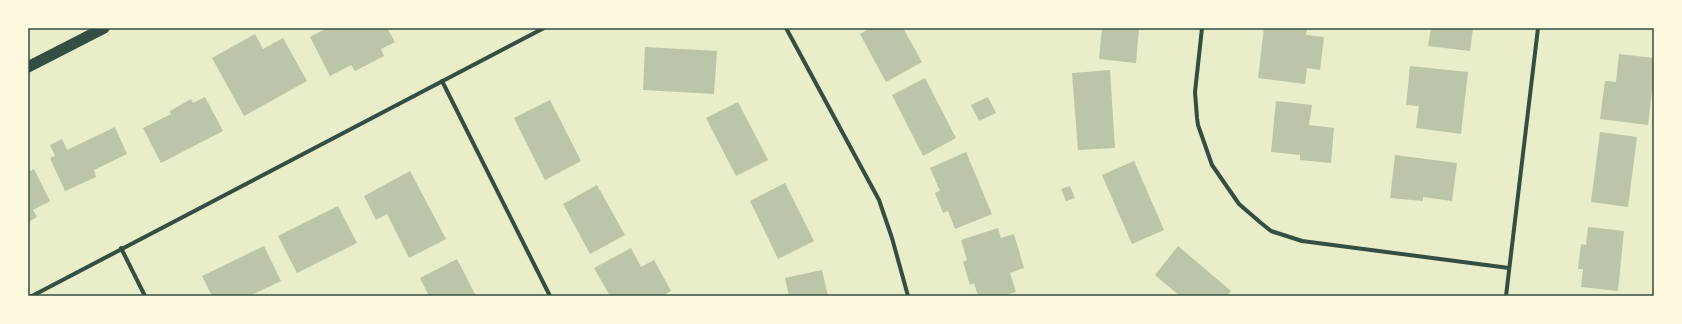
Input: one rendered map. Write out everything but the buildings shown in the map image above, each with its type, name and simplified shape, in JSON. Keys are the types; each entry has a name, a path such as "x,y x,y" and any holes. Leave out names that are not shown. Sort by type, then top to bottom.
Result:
{"highway":[{"path":"28,67 104,28"}],"street":[{"path":"32,296 121,248 544,28"},
{"path":"786,28 879,200 892,238 908,296"},
{"path":"1202,28 1195,92 1198,125 1212,165 1239,204 1271,231 1302,241 1509,268"},
{"path":"1506,296 1538,28"},
{"path":"442,81 550,296"},
{"path":"121,248 145,296"}]}
